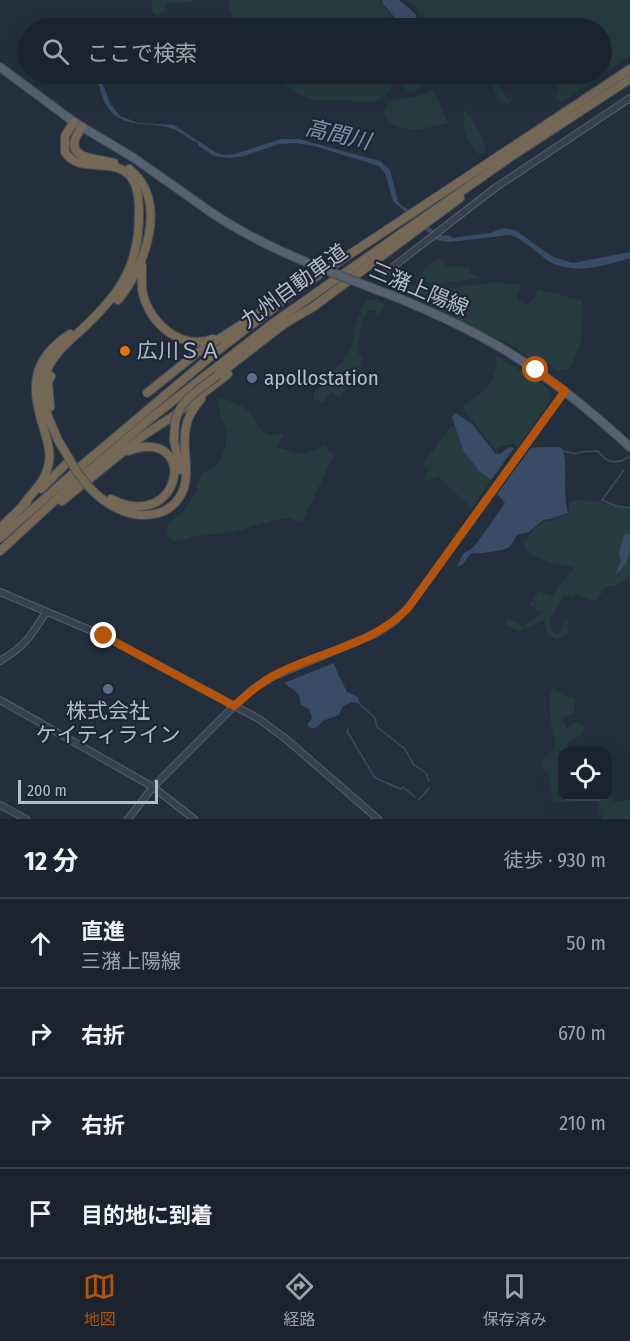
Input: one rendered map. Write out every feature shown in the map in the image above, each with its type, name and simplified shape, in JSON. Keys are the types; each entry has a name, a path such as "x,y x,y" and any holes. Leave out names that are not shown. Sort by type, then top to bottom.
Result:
{"highway":[{"name":"九州自動車道","path":"612,81 630,69"},
{"name":"九州自動車道","path":"0,551 73,484 234,352 381,246 630,79"},
{"name":"九州自動車道","path":"0,538 221,348 305,284 607,84"},
{"path":"78,124 73,143 78,153 128,168 138,175 149,198 150,229 142,262 142,285 152,314 167,331 186,341 199,343 225,334"},
{"path":"78,124 65,136 63,143 68,157 82,164 113,168 131,176 139,199 139,228 134,254 125,281 107,305 57,354 49,365 43,379 42,392 45,409 61,439 91,485 107,502 133,514 152,515 164,511 180,496 185,487 187,474 185,428 196,405 212,387"},
{"path":"123,510 153,509 170,499 176,492 181,476 174,440 175,423 178,411 188,399 284,324 313,307 442,212 512,156"},
{"path":"61,439 50,411 48,382 54,368 63,355 120,298 142,262"},
{"path":"147,393 197,353 305,284"},
{"path":"23,505 44,478 50,457 35,397 35,382 39,366 58,342 83,328"},
{"path":"21,533 118,456 247,359"},
{"path":"91,485 107,497 134,506 153,503 163,497 173,485 174,464 161,449 151,446 141,447 118,456"},
{"path":"0,528 66,464"}],"main road":[{"name":"三潴上陽線","path":"0,67 18,80"},
{"name":"三潴上陽線","path":"23,84 78,124 257,241 401,299 482,337 565,391 630,447"}],"street":[{"path":"385,273 495,188 630,98"},
{"path":"128,819 153,787 253,689 272,677 366,639 395,621 408,608 565,391"},
{"path":"0,592 104,636 273,729 378,819"},
{"path":"0,661 15,653 28,641 46,612"},
{"path":"0,700 153,787 194,819"},
{"path":"0,805 26,819"}],"green space":[{"path":"152,0 193,0 168,3 165,11 157,16 152,12"},
{"path":"228,0 379,0 391,18 232,18"},
{"path":"407,0 630,0 630,56 612,68 612,18 420,18 418,8"},
{"path":"279,84 393,84 382,98 368,101 313,100"},
{"path":"400,84 423,84 415,92 407,91"},
{"path":"491,84 499,84 510,103 501,103"},
{"path":"552,84 588,84 564,100 558,101 556,98 558,87"},
{"path":"433,90 448,123 422,129 404,128 396,126 384,113 389,103"},
{"path":"464,110 482,136 484,153 479,154 468,140 464,128"},
{"path":"440,258 447,266 468,267 469,272 478,278 433,284 417,279 427,266"},
{"path":"497,282 521,285 516,298 525,305 531,302 538,290 582,300 581,341 571,368 558,371 538,356 531,359 515,347 432,308 417,293 402,291 410,284 439,290"},
{"path":"377,299 385,305 377,314 374,310 369,310 363,319 357,351 362,358 354,379 339,397 331,392 324,402 314,400 313,394 349,353 362,308 368,300"},
{"path":"497,356 550,391 550,401 517,448 513,443 495,449 463,409 464,405 484,391 492,380"},
{"path":"218,398 243,407 264,432 273,435 285,433 276,447 302,454 325,446 334,455 302,522 288,518 234,532 173,541 167,535 168,523 185,510 196,491 202,472 215,467 222,457 228,430 221,417"},
{"path":"455,426 462,448 478,470 491,480 472,509 438,476 429,481 425,479 429,469 423,463 451,427"},
{"path":"576,500 597,501 630,510 630,574 620,584 605,587 598,599 593,601 577,593 572,597 565,595 550,619 552,631 557,634 561,632 565,620 569,622 568,633 562,638 556,639 548,634 544,620 519,632 506,624 509,618 523,627 542,613 529,605 539,591 552,596 574,568 537,557 526,548 523,541 543,521 550,521 569,513 569,503"},
{"path":"553,688 564,696 574,698 573,714 562,717 567,729 575,722 584,725 581,735 567,742 567,747 558,747 558,801 578,801 553,802 548,772 541,768 541,763 549,753 556,749 550,710"},
{"path":"612,798 615,802 630,800 630,819 602,819 602,814 597,815 596,813 598,805 595,801 612,801"}],"water":[{"path":"382,0 399,0 417,17 395,18"},
{"path":"99,84 103,84 110,103 120,116 138,123 174,125 222,155 235,154 281,139 299,139 380,161 390,170 398,202 439,235 452,238 490,233 504,228 515,230 553,257 573,263 630,252 630,258 610,264 577,269 557,265 547,260 511,235 449,242 437,240 393,201 386,175 379,166 314,146 296,143 279,144 244,156 228,158 214,156 199,146 197,142 174,129 133,123 123,120 108,107"},
{"path":"456,413 473,425 495,453 500,454 509,447 514,448 491,480 479,471 463,450 452,417"},
{"path":"531,448 563,449 565,498 568,513 543,520 529,532 517,535 506,549 470,554 463,564 457,567 463,554 474,547 505,503 497,494"},
{"path":"624,534 630,534 629,553 624,566 615,575 621,561 619,554"},
{"path":"334,663 347,692 358,697 360,704 352,702 343,706 339,715 325,720 315,728 310,728 307,725 312,718 309,709 301,705 299,694 284,683"}],"waterway":[{"path":"564,451 576,454 598,451 612,462 629,457"},
{"path":"624,470 602,500 616,506 630,508"},
{"path":"360,704 375,718 377,727 405,749 414,765 426,773 429,781"},
{"path":"348,729 347,731 375,778 401,789 403,787 415,797"},
{"path":"419,800 429,788"}],"place":[{"name":"広川ＳＡ","path":"125,351"},
{"name":"apollostation","path":"252,378"},
{"name":"株式会社 ケイティライン","path":"108,689"}],"route":[{"path":"104,636 234,706 253,689 272,677 366,639 388,627 408,608 565,391 536,370"}],"water label":[{"name":"高間川","path":"338,134"}]}
